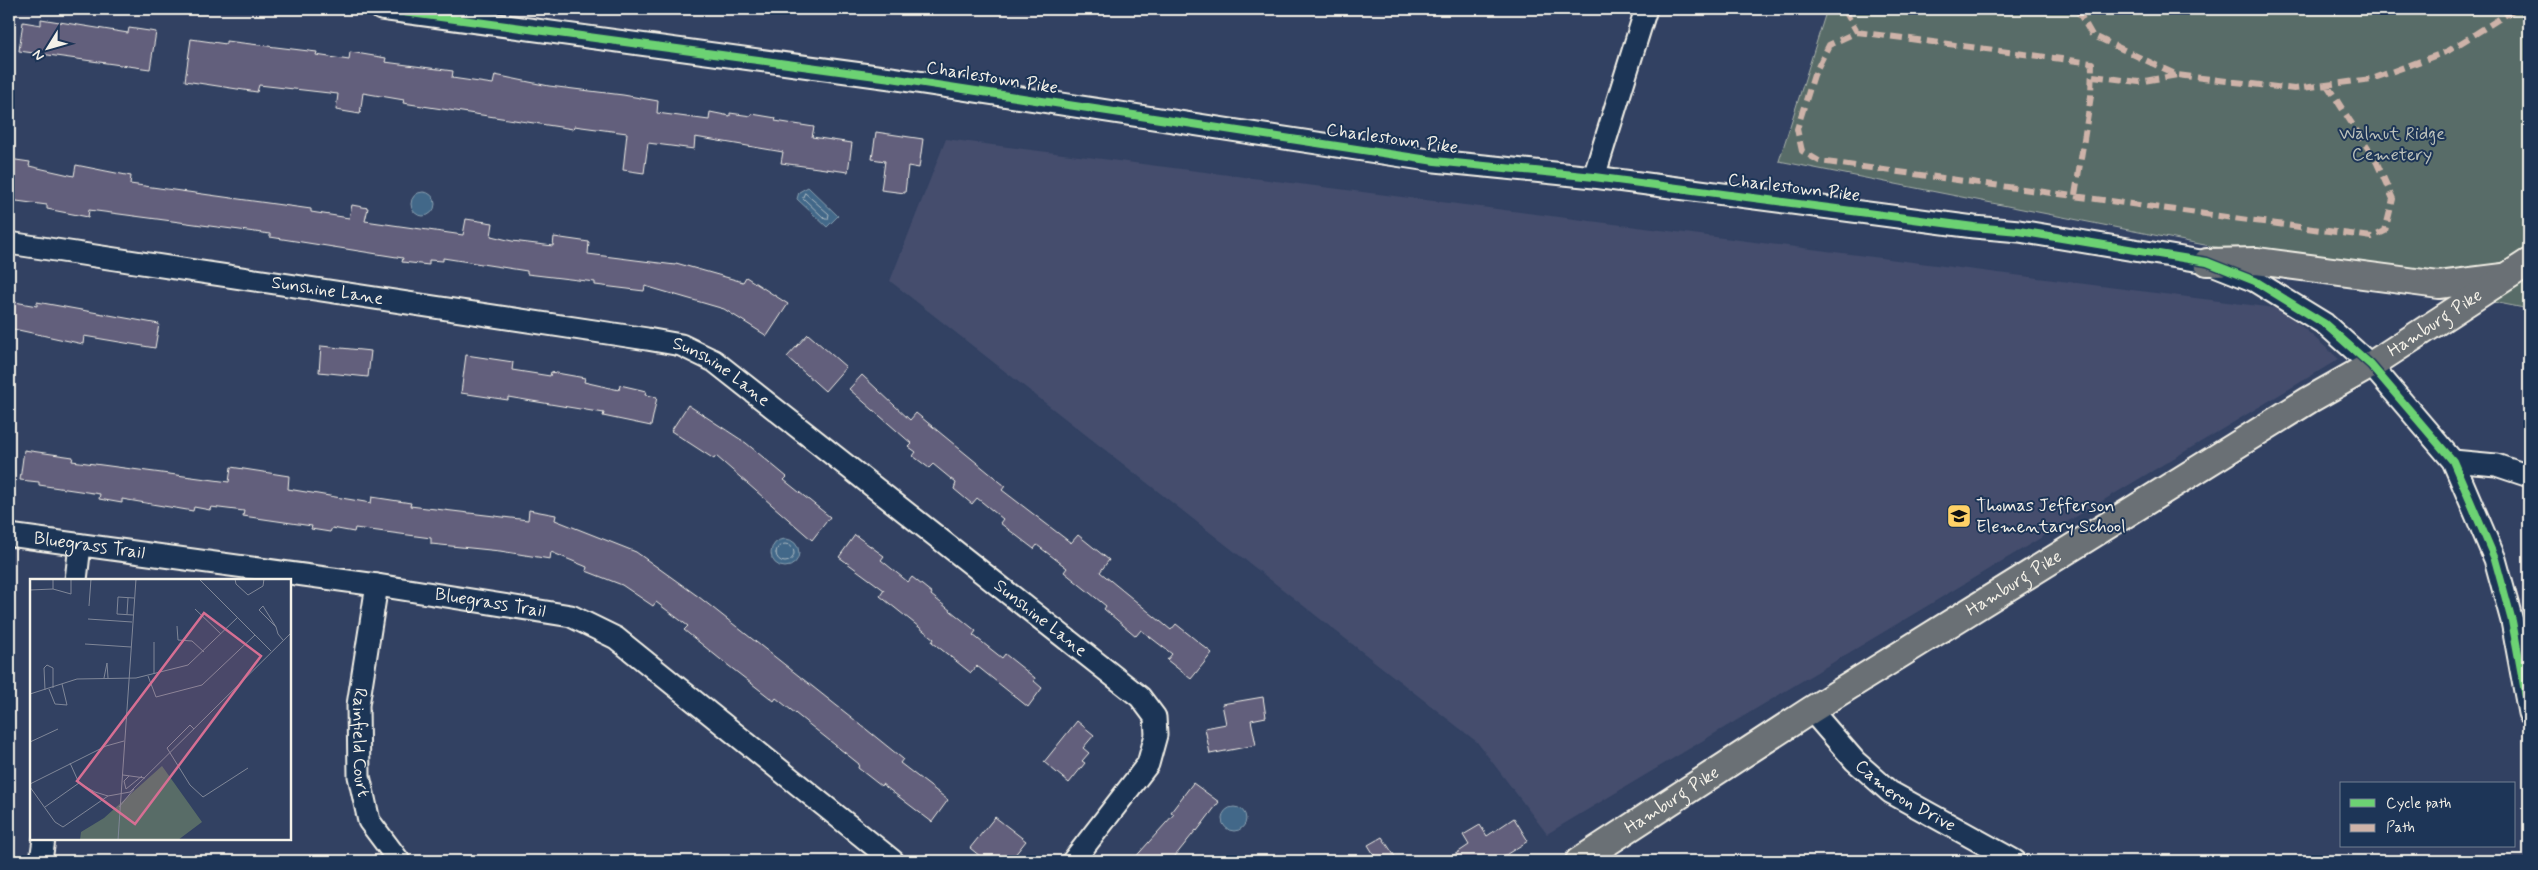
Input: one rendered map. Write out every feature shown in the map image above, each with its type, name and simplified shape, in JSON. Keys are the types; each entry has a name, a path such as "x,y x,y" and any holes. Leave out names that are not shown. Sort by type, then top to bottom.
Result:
{"main road":[{"path":"2208,262 2257,261 2439,285 2519,269"},
{"name":"Hamburg Pike","path":"1579,861 1811,710 2309,400 2371,365 2519,269"}],"street":[{"name":"Charlestown Pike","path":"381,9 891,78 1434,161 1594,177 1974,227 2019,230 2208,262 2255,282 2325,324 2371,365 2453,461 2495,558 2512,621 2529,713"},
{"path":"1594,177 1646,9"},
{"name":"Sunshine Lane","path":"9,243 647,339 681,345 714,361 1140,697 1155,717 1156,736 1148,764 1073,861"},
{"path":"2453,461 2496,465 2529,476"},
{"name":"Bluegrass Trail","path":"9,535 377,585 571,616 616,638 893,861"},
{"path":"76,579 80,544"},
{"name":"Rainfield Court","path":"377,585 358,705 359,776 369,821 399,861"},
{"name":"Cameron Drive","path":"1811,710 1855,761 1890,792 2015,861"},
{"path":"41,861 44,840"}],"shaded area":[{"path":"946,139 2282,309 2339,359 1547,834 1477,742 890,281"}],"green space":[{"name":"Walnut Ridge Cemetery","path":"1827,9 2529,9 2529,309 1779,161"}],"water":[{"path":"808,187 838,216 827,227 797,199 799,192"},
{"path":"423,192 432,195 435,204 432,213 423,216 414,213 411,204 414,195"},
{"path":"785,539 795,543 799,553 795,563 785,567 775,563 771,553 775,543"},
{"path":"1234,807 1242,811 1246,819 1242,827 1234,831 1226,827 1222,819 1226,811"}],"building":[{"path":"41,19 128,33 129,28 156,32 150,69 19,51 23,22 41,25"},
{"path":"191,39 226,44 226,41 317,52 316,55 349,60 350,52 386,58 385,62 453,71 452,78 493,84 495,75 549,86 623,95 658,101 657,113 709,120 710,112 730,116 730,113 776,118 775,121 814,127 812,137 852,143 848,172 781,163 783,152 695,137 694,149 648,143 644,173 623,170 627,133 574,126 573,129 403,103 404,100 363,93 360,114 336,110 338,94 259,85 257,92 185,81"},
{"path":"876,132 923,139 919,168 908,166 905,193 881,190 885,161 872,159"},
{"path":"9,159 30,162 29,166 74,176 76,165 131,176 130,184 311,209 311,212 349,218 352,205 368,208 365,221 463,235 466,219 493,223 491,236 512,241 553,246 554,237 589,242 588,254 675,265 676,263 743,282 746,277 788,304 767,336 724,309 645,286 644,291 595,285 595,282 527,274 527,271 443,258 443,261 429,260 429,265 402,262 403,258 270,237 270,234 89,210 88,217 47,209 47,205 9,200"},
{"path":"9,301 37,306 37,302 159,324 155,348 84,336 83,344 9,328"},
{"path":"808,334 846,367 825,391 787,357"},
{"path":"321,346 371,351 368,377 319,372"},
{"path":"466,355 513,362 512,370 550,376 551,372 585,378 584,382 619,390 620,385 646,391 645,395 657,397 651,426 603,416 604,413 508,397 508,400 461,393"},
{"path":"862,375 910,420 916,413 1005,486 1002,490 1071,543 1078,535 1109,560 1100,572 1171,630 1176,624 1212,653 1191,679 1167,660 1172,654 1141,630 1136,636 1104,609 1106,606 1064,572 1067,568 1037,545 1034,549 1000,523 1003,519 977,498 972,504 954,489 956,483 933,464 929,468 913,456 916,452 909,447 912,444 849,389"},
{"path":"688,405 746,443 787,477 784,480 830,517 812,540 716,456 714,459 671,431"},
{"path":"24,450 73,457 72,461 229,482 231,467 289,476 288,489 371,503 372,497 411,503 410,506 528,520 529,510 556,515 555,520 636,552 699,597 903,759 900,763 948,800 932,822 858,768 859,764 776,698 774,701 720,659 684,630 688,626 656,602 653,606 622,585 586,571 587,567 551,552 550,559 500,551 431,544 431,538 355,528 354,532 332,528 330,532 311,529 312,526 243,516 244,511 211,507 210,510 194,507 193,511 122,499 122,503 99,499 100,494 39,485 39,482 20,480"},
{"path":"855,535 884,556 881,560 908,582 912,577 932,593 931,595 976,631 973,635 1002,658 1005,654 1035,678 1034,681 1042,688 1028,707 977,666 971,673 932,642 934,639 880,596 884,590 839,557"},
{"path":"1263,697 1266,717 1251,720 1256,745 1210,754 1205,728 1226,724 1222,704"},
{"path":"1077,721 1094,735 1083,748 1089,753 1082,761 1085,763 1069,783 1044,762"},
{"path":"1193,783 1219,802 1197,831 1171,861 1132,861 1174,814 1171,812"},
{"path":"995,817 1026,841 1010,861 986,861 970,848"},
{"path":"1514,818 1528,841 1496,861 1445,861 1469,845 1463,835 1480,825 1487,836"},
{"path":"1382,837 1398,861 1378,861 1368,845"}],"marked path":[{"path":"1844,9 1857,32"},
{"path":"2077,9 2092,35 2177,75 2294,89 2372,79 2448,51 2515,9"},
{"path":"2075,195 2091,96 2092,63 1857,32 1829,45 1814,75 1797,129 1802,151 1819,161 2372,237 2385,231 2393,199 2376,161 2327,85"},
{"path":"2093,76 2139,82 2177,75"}],"cycle path":[{"path":"381,9 891,78 1435,161 1594,177 1974,227 2019,231 2207,262 2255,281 2325,324 2371,365 2453,461 2495,559 2512,621 2529,713"}],"place":[{"name":"Thomas Jefferson Elementary School","path":"1959,516"}]}
